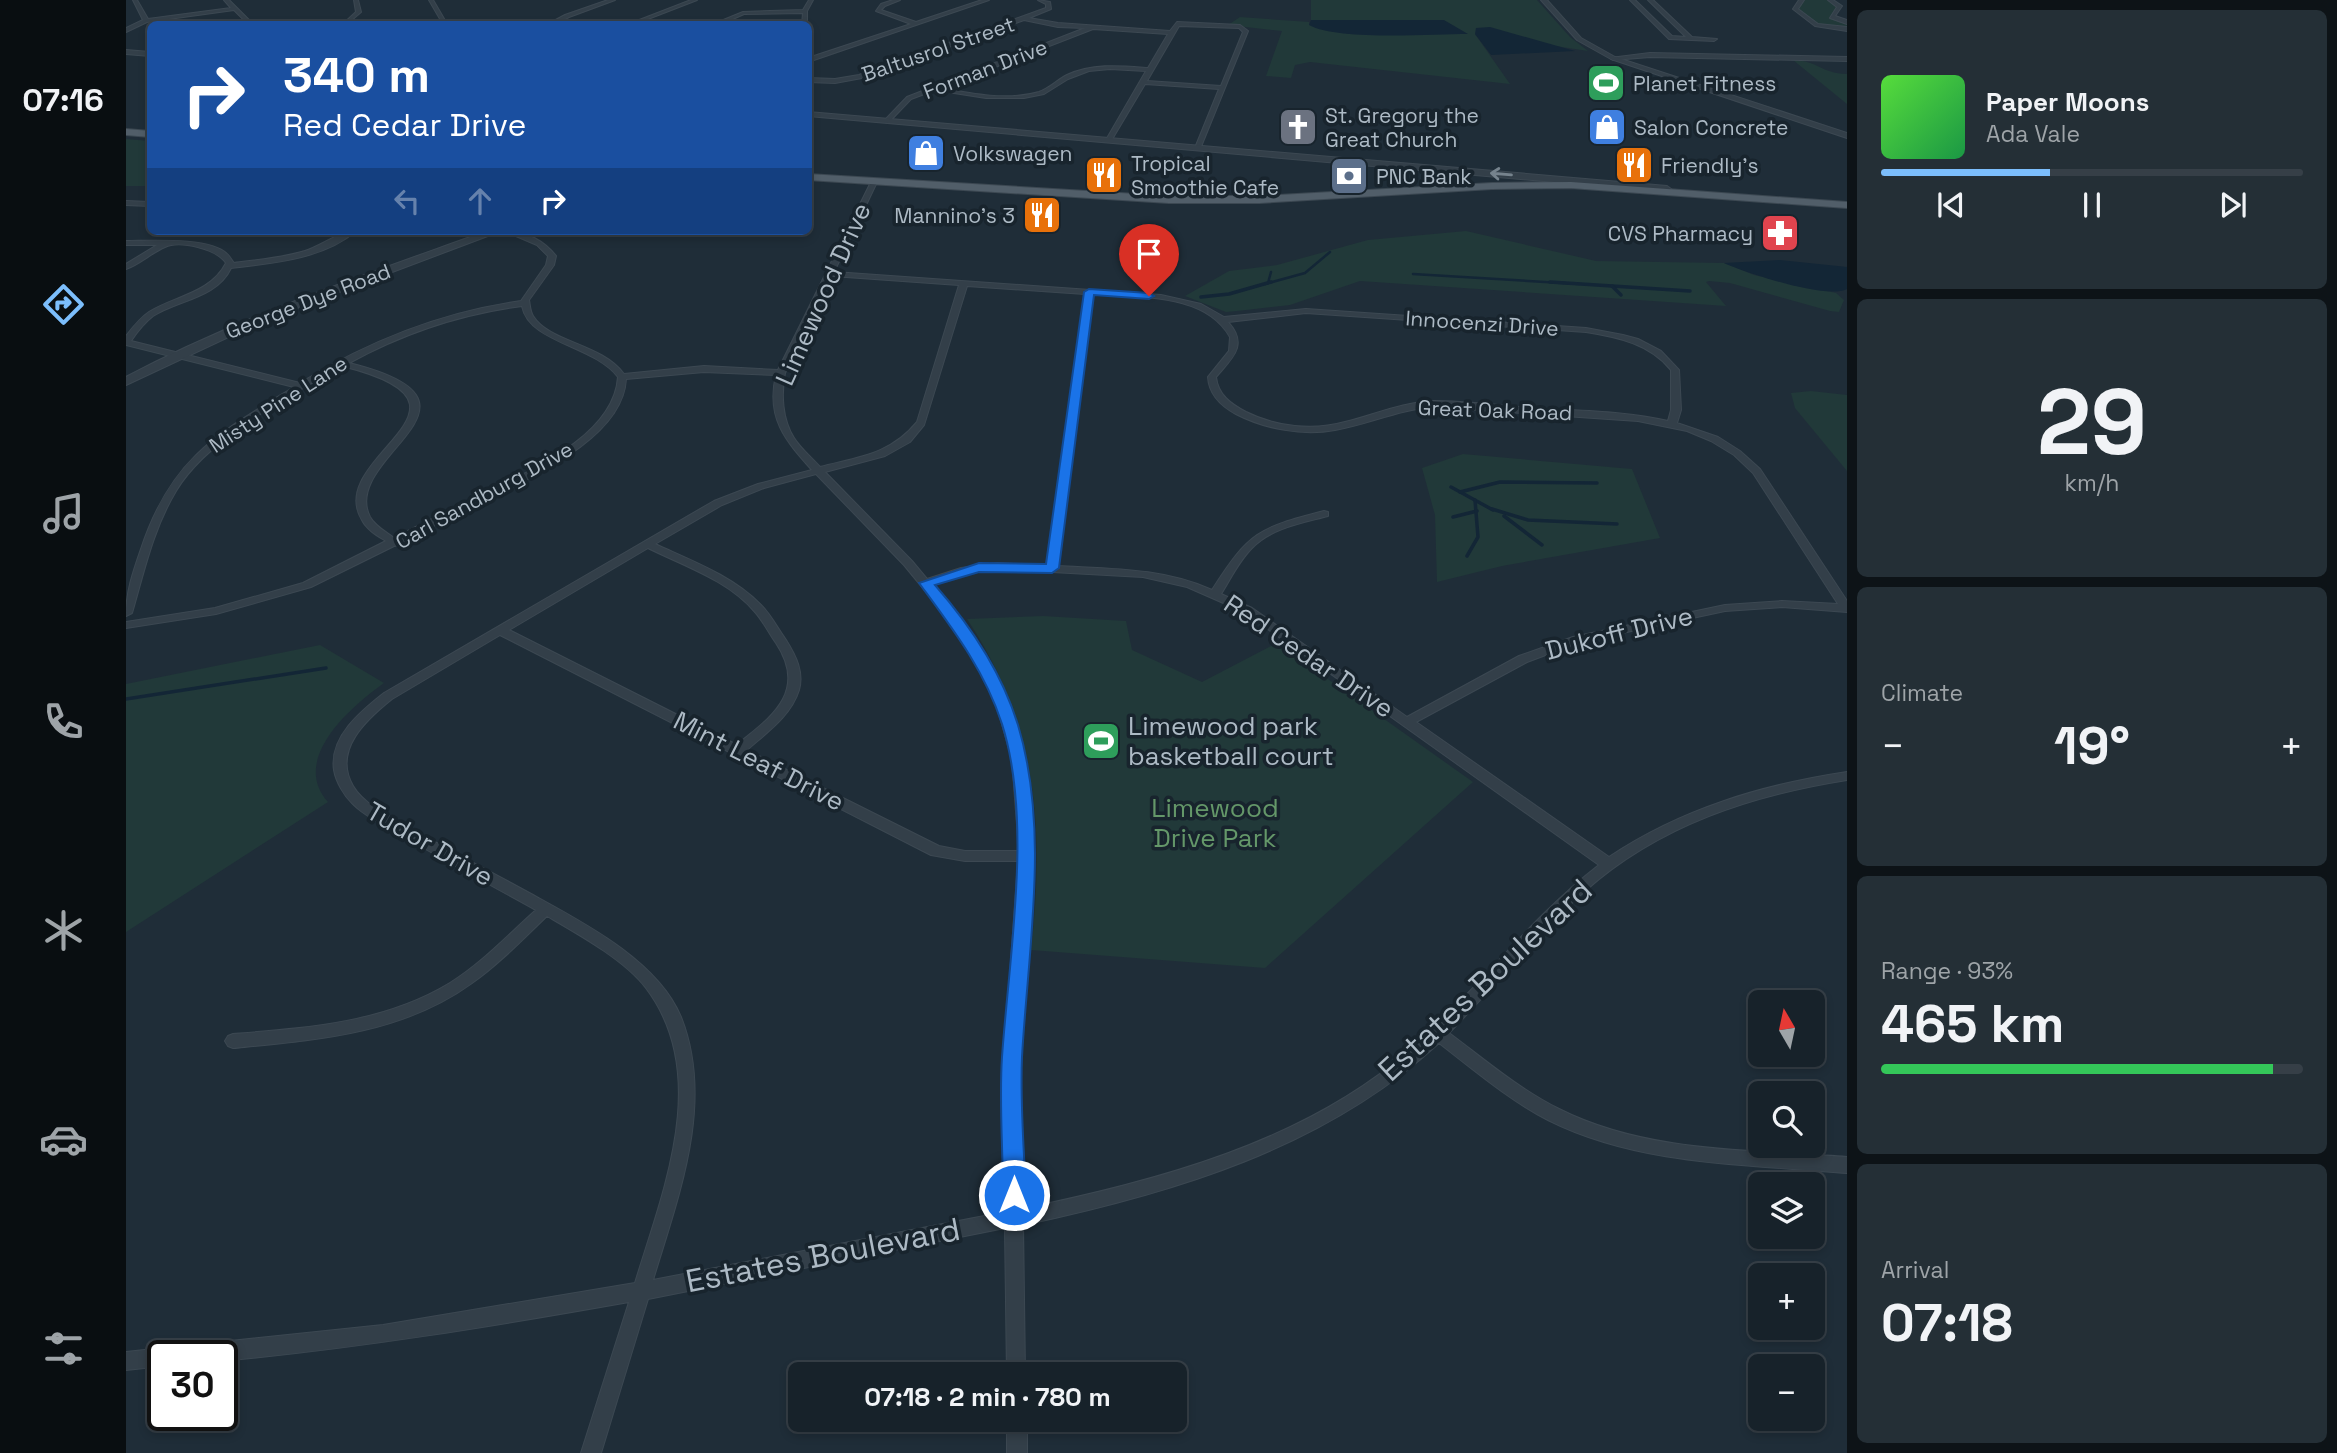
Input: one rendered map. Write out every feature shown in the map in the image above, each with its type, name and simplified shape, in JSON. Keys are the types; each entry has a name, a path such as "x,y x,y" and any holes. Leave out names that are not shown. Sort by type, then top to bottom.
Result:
{"main road":[{"path":"126,132 147,134"},
{"path":"812,177 1132,198 1219,200 1326,197 1484,186 1667,189 1847,205"}],"street":[{"path":"135,0 146,21"},
{"path":"227,1 237,0"},
{"path":"348,21 359,12 356,0"},
{"path":"431,0 443,21"},
{"path":"558,21 613,0"},
{"path":"640,21 695,0"},
{"path":"805,21 804,11 811,0"},
{"path":"898,0 883,5 878,11 917,24"},
{"path":"812,59 987,0"},
{"name":"Baltusrol Street","path":"812,80 835,81 860,77 1049,9 1048,3 1040,0"},
{"path":"1544,0 1579,39 1613,58 1847,142"},
{"path":"1632,0 1671,38 1714,39"},
{"path":"1650,0 1691,39"},
{"path":"1802,0 1795,9 1812,23 1847,29"},
{"path":"1830,0 1840,7 1832,16 1847,22"},
{"path":"227,1 247,21"},
{"path":"126,30 146,21 233,9"},
{"path":"724,21 748,12 804,11"},
{"path":"1024,19 1091,28 1172,33"},
{"path":"1109,140 1177,24 1240,27 1246,32 1198,148"},
{"name":"Forman Drive","path":"887,121 902,102 1091,28"},
{"path":"126,52 147,54"},
{"path":"1613,58 1650,55 1847,59"},
{"path":"935,88 984,97 1013,98 1049,91 1065,78 1084,71 1112,68 1150,70"},
{"path":"1143,82 1223,88"},
{"path":"1717,94 1847,136"},
{"path":"812,115 1667,189"},
{"path":"1455,171 1473,176 1484,186"},
{"name":"Limewood Drive","path":"874,181 781,373 777,398 783,425 798,451 926,583 969,637 1002,704 1018,759 1026,856 1012,1061 1016,1362"},
{"path":"126,204 147,204"},
{"path":"300,386 126,341 147,317 214,283 229,267 306,252 343,235"},
{"name":"George Dye Road","path":"126,382 178,354 253,321 485,235"},
{"path":"519,235 540,243 552,256 550,265 528,292 524,303 525,310 534,323 606,359 622,377 704,369 781,373"},
{"path":"126,243 200,245 220,251 229,258 229,267"},
{"path":"126,267 165,244"},
{"path":"828,274 1177,300 1203,309 1223,320"},
{"name":"Tudor Drive","path":"592,1453 686,1135 688,1070 681,1039 669,1010 635,967 614,951 370,810 352,796 341,779 342,749 359,721 373,707 647,544 737,494 881,454 915,433 921,423 964,283"},
{"path":"1052,568 1089,292"},
{"name":"Misty Pine Lane","path":"126,613 163,506 182,475 232,429 341,363 447,316 487,306 524,303"},
{"name":"Innocenzi Drive","path":"1223,320 1306,311 1609,334 1642,344 1671,363 1677,376 1672,424"},
{"name":"Great Oak Road","path":"1223,320 1232,331 1235,344 1228,358 1215,370 1212,377 1215,391 1239,412 1272,424 1311,429 1343,426 1411,406 1435,404 1623,416 1672,424 1708,437 1749,462 1847,609"},
{"path":"341,363 391,378 401,383 414,397 416,412 412,422 368,481 361,501 367,520 396,543"},
{"name":"Carl Sandburg Drive","path":"126,625 216,611 276,596 340,572 565,455 618,401 622,377"},
{"path":"1216,593 1245,546 1253,538 1277,526 1324,514"},
{"path":"647,544 747,597 759,609 792,658 796,672 790,698 738,751"},
{"name":"Red Cedar Drive","path":"926,583 979,568 1052,568 1143,574 1216,593 1248,610 1608,864"},
{"name":"Dukoff Drive","path":"1407,722 1523,659 1577,639 1724,608 1782,604 1847,609"},
{"name":"Mint Leaf Drive","path":"501,631 936,851 965,856 1026,856"},
{"name":"Estates Boulevard","path":"238,1349 379,1334 832,1256 1123,1194 1237,1158 1336,1110 1417,1054 1572,894 1608,864 1661,832 1707,811 1783,787 1847,776"},
{"path":"233,1041 336,1031 401,1014 455,987 545,910"},
{"path":"1437,1033 1524,1098 1555,1115 1607,1136 1657,1147 1847,1165"},
{"path":"126,1361 147,1359"},
{"path":"1017,1432 1017,1453"}],"green space":[{"path":"1311,0 1537,0 1570,37 1588,51 1475,34 1510,84 1310,62 1295,65 1291,78 1266,76 1282,31 1228,25 1240,17 1309,22 1309,25 1444,20 1311,20"},
{"path":"1802,0 1830,0 1840,4 1832,17 1847,22 1847,29 1812,23 1795,10"},
{"path":"1793,60 1847,74 1847,104"},
{"path":"126,139 147,141 147,186 126,186"},
{"path":"1466,231 1596,261 1724,263 1754,275 1836,293 1844,300 1839,312 1830,311 1730,283 1709,281 1706,282 1726,306 1360,281 1290,305 1226,312 1185,296 1229,271 1277,265 1368,240"},
{"path":"1811,391 1847,395 1847,471 1795,408 1791,393"},
{"path":"1463,454 1632,469 1660,538 1502,566 1437,582 1435,515 1422,468"},
{"name":"Limewood Drive Park","path":"1043,616 1126,621 1132,650 1202,682 1277,643 1473,782 1265,968 1031,950 1037,861 1030,778 1022,738 1008,698 967,619"},
{"path":"320,645 384,683 342,719 320,751 316,768 318,785 328,802 126,932 126,684"}],"water":[{"path":"1311,20 1444,20 1468,34 1362,35 1323,30 1309,25"},
{"path":"1490,27 1575,51 1491,55 1475,34 1476,28"},
{"path":"1780,260 1847,267 1847,289 1822,291 1805,288 1767,279 1724,263"}],"waterway":[{"path":"1265,284 1305,273 1330,252"},
{"path":"1268,283 1271,272"},
{"path":"1413,274 1579,284"},
{"path":"1550,282 1690,291"},
{"path":"1201,297 1229,294 1268,283"},
{"path":"1612,286 1621,295"},
{"path":"1460,492 1500,482 1597,483"},
{"path":"1451,487 1460,492"},
{"path":"1460,492 1475,500"},
{"path":"1475,500 1493,510"},
{"path":"1475,500 1476,511"},
{"path":"1492,509 1528,520 1617,524"},
{"path":"1453,517 1476,511"},
{"path":"1467,556 1478,537 1476,511"},
{"path":"1504,516 1542,545"},
{"path":"126,699 326,668"}],"place":[{"name":"Planet Fitness","path":"1606,83"},
{"name":"St. Gregory the Great Church","path":"1298,127"},
{"name":"Salon Concrete","path":"1607,127"},
{"name":"Volkswagen","path":"926,153"},
{"name":"Friendly's","path":"1634,165"},
{"name":"Tropical Smoothie Cafe","path":"1104,175"},
{"name":"PNC Bank","path":"1349,176"},
{"name":"Mannino's 3","path":"1042,215"},
{"name":"CVS Pharmacy","path":"1780,233"},
{"name":"Limewood park basketball court","path":"1101,741"}],"route":[{"path":"1014,1195 1012,1061 1026,856 1021,776 1010,725 985,664 969,637 926,583 979,568 1052,568 1089,292 1149,296"}]}
